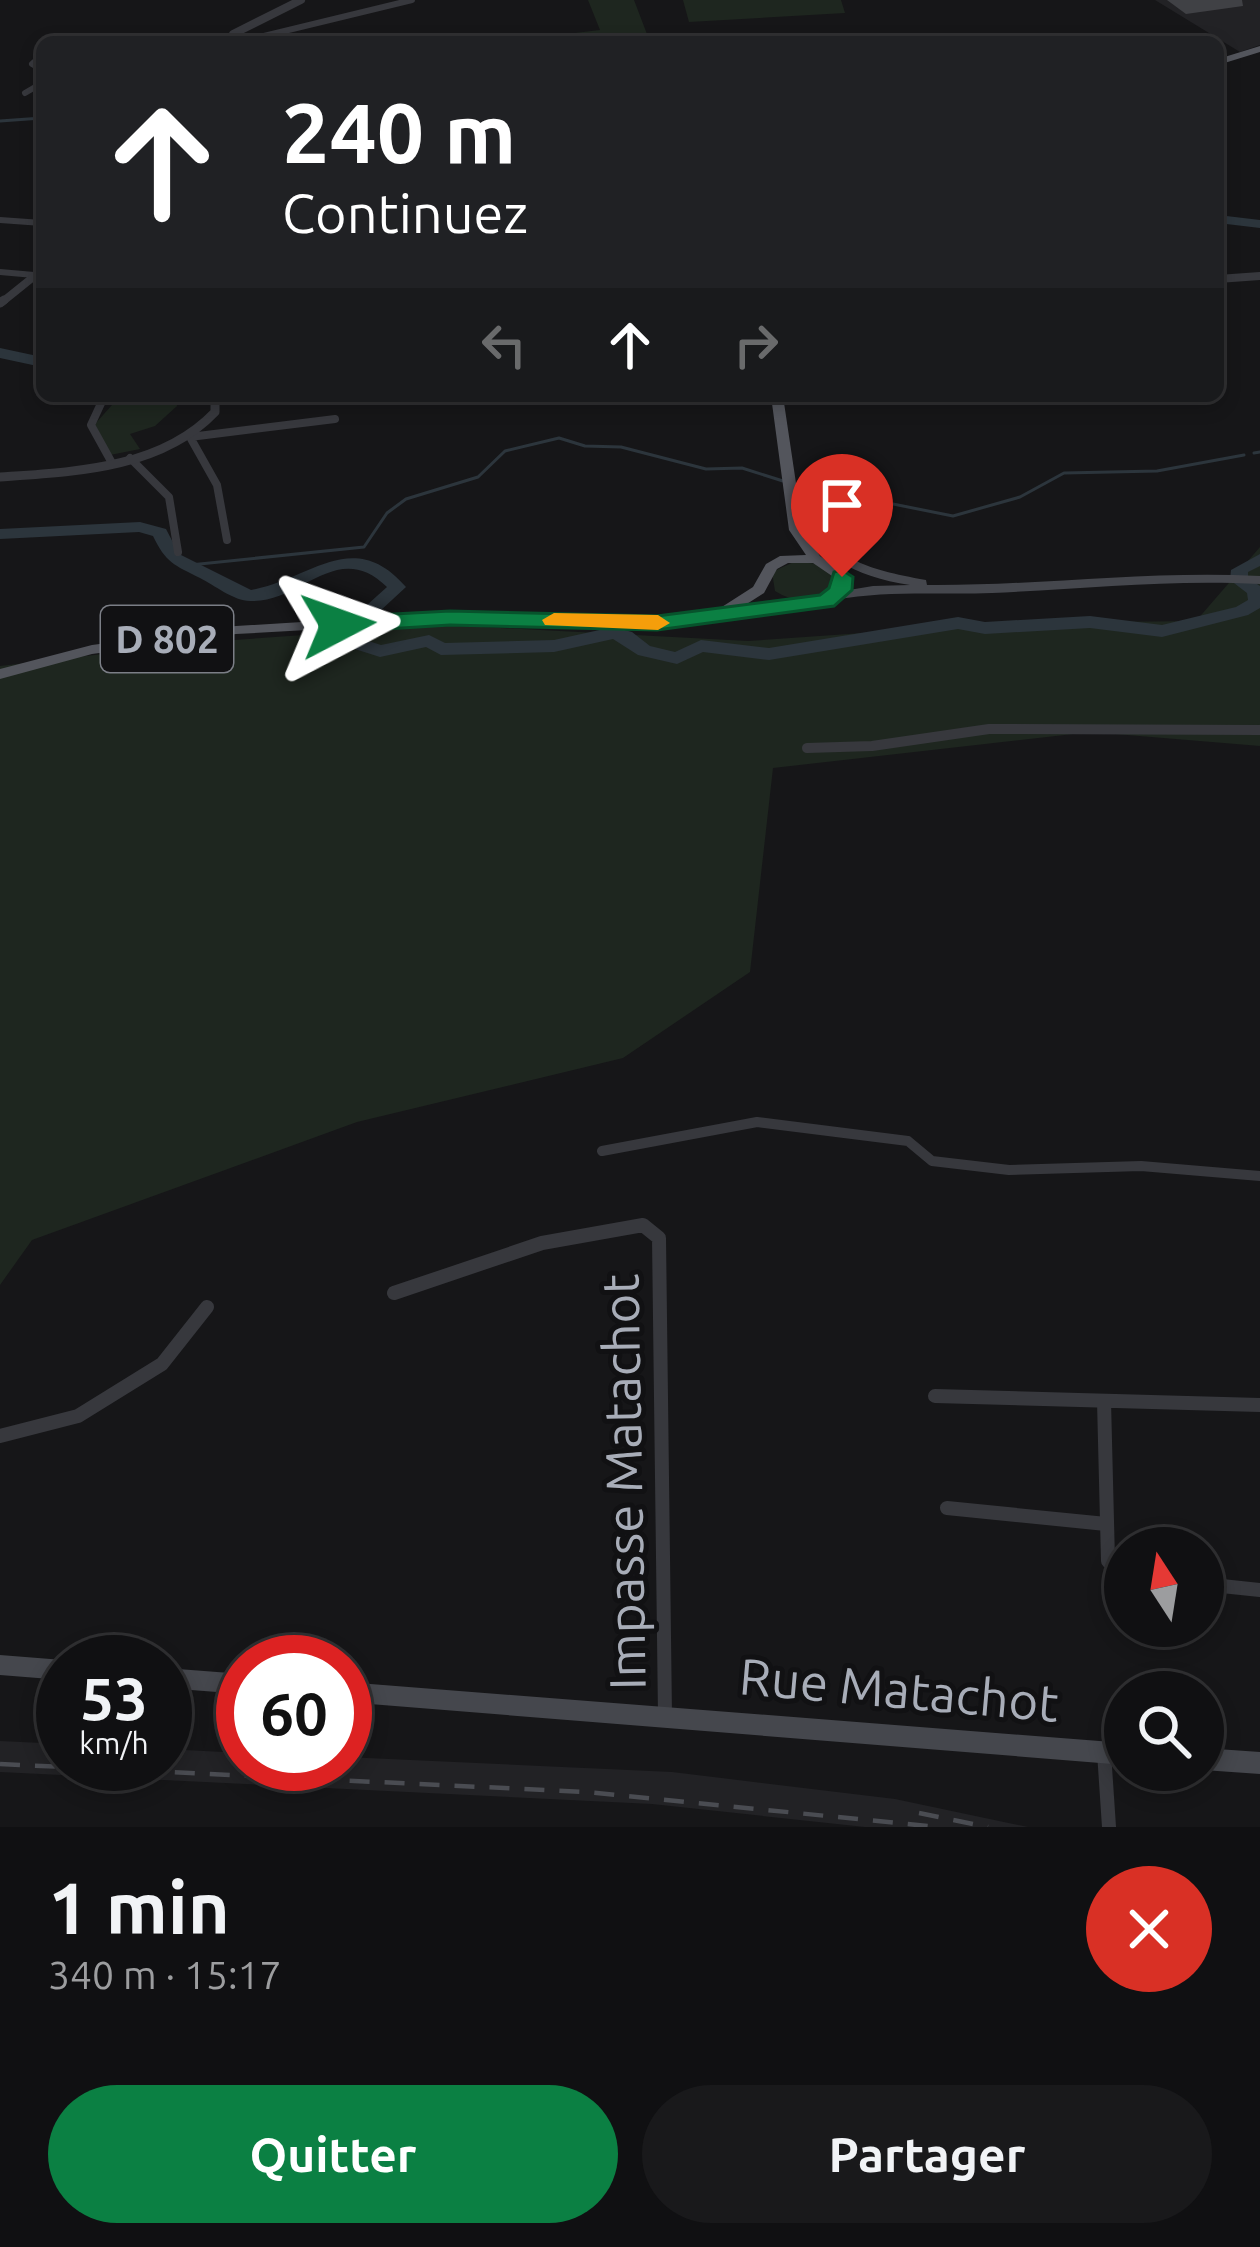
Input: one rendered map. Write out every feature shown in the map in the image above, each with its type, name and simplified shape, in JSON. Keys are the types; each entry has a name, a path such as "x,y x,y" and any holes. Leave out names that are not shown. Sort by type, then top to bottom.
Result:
{"main road":[{"path":"1224,60 1260,49"},
{"path":"778,402 796,530 816,559 842,577 1022,586"},
{"path":"791,500 812,536 844,562 892,579 943,585"},
{"path":"785,559 796,530"},
{"path":"816,559 785,559 766,572 765,584 790,603 815,604 865,591 1257,579"},
{"path":"835,596 842,577"},
{"name":"D 802","path":"717,616 765,584"},
{"name":"D 802","path":"0,674 125,645 374,621 657,623 790,603"},
{"path":"0,1665 36,1668"},
{"name":"Rue Matachot","path":"372,1693 1104,1752"},
{"path":"1224,1760 1260,1763"}],"street":[{"path":"232,36 301,0"},
{"path":"264,36 412,0"},
{"path":"25,94 36,87"},
{"path":"0,220 36,223"},
{"path":"0,272 36,272"},
{"path":"0,303 36,274"},
{"path":"1224,279 1260,276"},
{"path":"102,402 91,425 112,463"},
{"path":"190,436 215,412 215,402"},
{"path":"0,477 112,463 190,436 335,419"},
{"path":"190,436 217,485 227,540"},
{"path":"130,458 168,490 177,521 178,552"},
{"path":"807,748 872,746 989,729 1260,730"},
{"path":"602,1151 757,1122 908,1141 932,1162 1009,1171 1141,1166 1260,1176"},
{"name":"Impasse Matachot","path":"394,1293 542,1243 643,1225 659,1238 663,1259 665,1717"},
{"path":"0,1436 77,1416 162,1364 206,1307"},
{"path":"934,1396 1260,1405"},
{"path":"1104,1401 1106,1527"},
{"path":"947,1508 1106,1524"},
{"path":"1224,1586 1260,1590"},
{"path":"1109,1827 1112,1791"}],"shaded area":[{"path":"588,0 634,0 648,36 550,36 600,30"},
{"path":"683,0 841,0 845,13 689,22"},
{"path":"1155,0 1260,0 1260,45 1240,52 1224,42 1224,36 1214,36"},
{"path":"115,402 176,402 155,426 130,434 140,449 110,455 95,424"},
{"path":"1260,547 1260,746 1091,732 773,768 750,972 623,1058 357,1122 32,1240 0,1285 0,666 206,642 445,625 748,641 1006,623 1196,621"},
{"path":"796,561 818,564 833,574 835,587 822,597 806,600 775,591 772,572"},
{"path":"0,1741 36,1743 36,1774 0,1772"},
{"path":"192,1750 216,1752 216,1783 192,1781"},
{"path":"372,1758 672,1772 895,1799 1028,1827 865,1827 652,1804 372,1790"}],"building":[{"path":"1167,0 1242,0 1243,6 1186,14"}],"waterway":[{"path":"0,121 36,118"},
{"path":"1224,220 1260,224"},
{"path":"0,353 36,361"},
{"path":"190,565 364,547 387,513 406,499 478,477 505,451 559,438 585,446 621,447 706,469 742,468 783,481"},
{"path":"1254,453 1260,452"},
{"path":"798,485 953,516 1020,497 1064,473 1157,471 1244,455"},
{"path":"0,534 140,527 160,533 172,557 249,596 324,568 362,563 380,570 397,587 344,635 345,640 380,651 429,641 441,649 554,646 613,633 626,636 644,651 677,658 701,646 769,654 958,623 985,628 1090,622 1162,631 1242,611 1257,602 1255,591 1239,580 1240,570 1260,559"}],"railway":[{"path":"0,1764 587,1792 937,1827"},
{"path":"919,1813 988,1827"}],"slow traffic":[{"path":"554,620 658,623"}],"route":[{"path":"338,625 450,618 657,623 780,604 826,602 841,590 842,577"}]}
